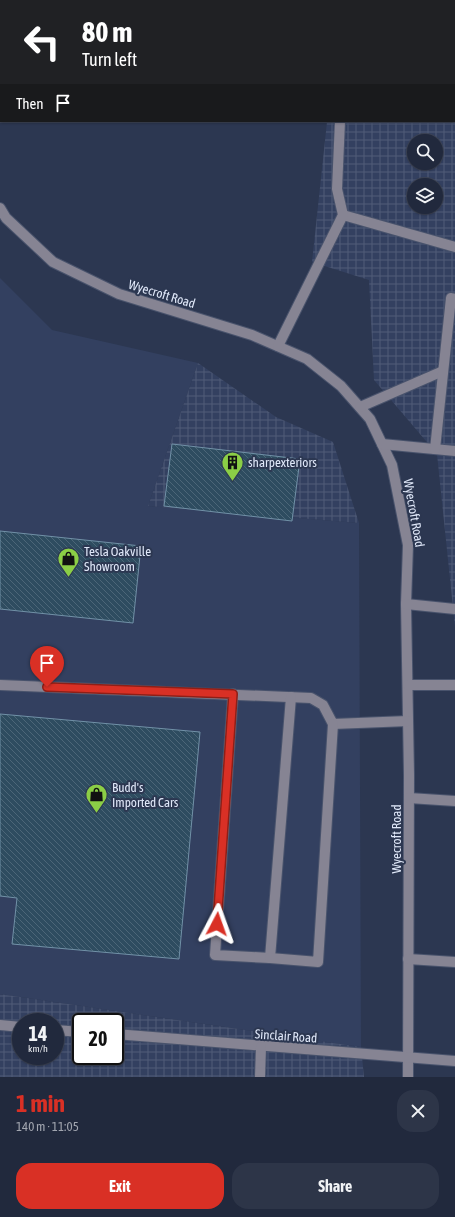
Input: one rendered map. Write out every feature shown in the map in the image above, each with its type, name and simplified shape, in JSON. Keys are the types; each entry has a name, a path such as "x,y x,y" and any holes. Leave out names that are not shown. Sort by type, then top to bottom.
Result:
{"street":[{"path":"278,346 343,215 337,189 340,122"},
{"name":"Wyecroft Road","path":"0,208 6,218 53,262 119,294 252,335 307,359 341,386 370,419 392,465 408,545 406,604 409,798 408,1077"},
{"path":"343,215 455,247"},
{"path":"435,449 451,298 455,298"},
{"path":"360,407 443,371"},
{"path":"382,444 455,451"},
{"path":"406,604 455,608"},
{"path":"0,685 233,694 311,698 323,706 333,724 318,962 215,955 233,694"},
{"path":"408,685 455,685"},
{"path":"270,958 291,697"},
{"path":"333,724 408,721"},
{"path":"409,798 455,801"},
{"path":"408,960 455,962"},
{"path":"0,1025 12,1026"},
{"name":"Sinclair Road","path":"124,1035 455,1062"},
{"path":"260,1077 261,1047"}],"shaded area":[{"path":"327,122 455,122 455,627 437,454 374,380 369,280 312,262"},
{"path":"0,278 52,330 198,363 148,506 359,523 361,1047 0,994"},
{"path":"198,363 276,417 333,442 359,523 148,506"},
{"path":"0,994 361,1047 364,1077 0,1077"}],"building":[{"name":"sharpexteriors","path":"172,444 300,459 292,521 164,506"},
{"name":"Tesla Oakville Showroom","path":"0,531 141,546 133,623 0,609"},
{"name":"Budd's Imported Cars","path":"0,714 200,732 179,959 12,944 17,898 0,896"}],"place":[{"name":"sharpexteriors","path":"232,482"},
{"name":"Tesla Oakville Showroom","path":"69,578"},
{"name":"Budd's Imported Cars","path":"96,814"}],"route":[{"path":"47,687 233,694 217,924"}]}
